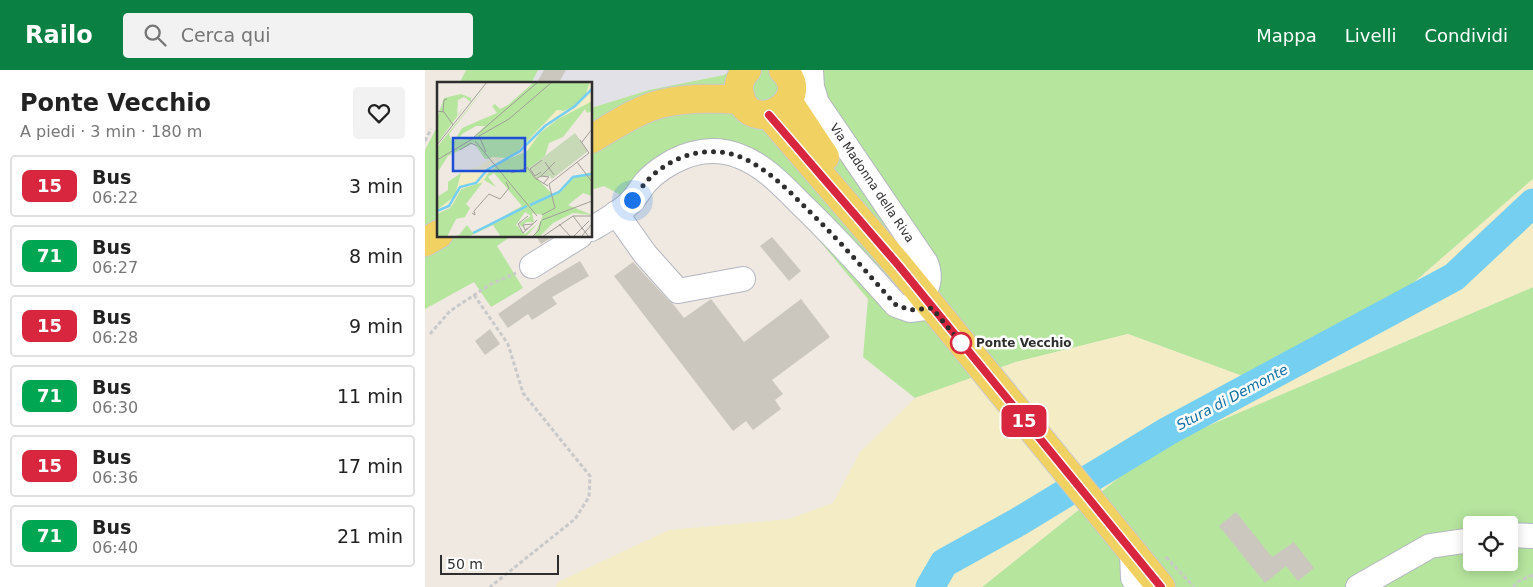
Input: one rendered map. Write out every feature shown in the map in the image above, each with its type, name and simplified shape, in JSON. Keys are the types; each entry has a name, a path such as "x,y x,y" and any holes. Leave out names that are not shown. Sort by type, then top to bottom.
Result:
{"main road":[{"path":"593,138 660,104 700,98 743,83 753,112 760,115 778,108 791,87 790,80 783,70"},
{"path":"778,108 927,302 1161,587"},
{"path":"425,242 437,235"}],"street":[{"name":"Via Madonna della Riva","path":"811,70 811,87 817,103 926,263 930,272 927,302"},
{"path":"593,228 617,214 632,200 646,182 663,168 682,157 700,151 719,151 739,156 756,164 783,186 838,239 896,305 910,310 927,302"},
{"path":"617,214 645,254 678,291 743,279"},
{"path":"532,266 577,238"},
{"path":"1518,535 1533,536"},
{"path":"1358,587 1430,546 1463,541"},
{"path":"1132,552 1133,578 1139,587"}],"path":[{"path":"425,141 431,129"},
{"path":"430,334 450,311 474,295 491,284 532,266"},
{"path":"474,295 508,344 523,393 590,476 589,497 575,519 490,587"},
{"path":"1173,564 1194,587"},
{"path":"1513,587 1519,581 1533,575"}],"shaded area":[{"path":"538,70 731,70 724,75 649,90 593,107 593,82 532,82"}],"green space":[{"path":"466,70 538,70 532,82 460,82"},
{"path":"731,70 1533,70 1533,179 1411,285 1245,377 1128,334 1016,362 915,398 863,357 868,299 742,148 712,144 626,198 604,186 593,189 593,107 649,90 724,75"},
{"path":"437,127 437,238 508,238 497,246 523,288 491,307 474,282 425,309 425,150"},
{"path":"1533,287 1533,587 982,587 1156,448"}],"sand":[{"path":"1533,179 1533,287 1156,448 982,587 556,587 558,582 669,530 789,519 833,503 860,452 915,398 1016,362 1128,334 1245,377 1411,285"}],"building":[{"path":"544,70 566,70 559,82 537,82"},
{"path":"772,237 801,271 789,281 760,246"},
{"path":"537,238 551,238 541,244"},
{"path":"580,261 589,276 552,297 557,304 532,320 528,314 508,328 498,314 544,282"},
{"path":"633,262 684,318 711,299 744,342 801,299 830,337 772,380 783,394 775,400 781,409 753,430 746,421 733,431 614,276"},
{"path":"490,329 500,344 485,355 475,341"},
{"path":"1236,512 1272,557 1294,542 1314,568 1298,581 1286,566 1265,583 1219,526"}],"waterway":[{"name":"Stura di Demonte","path":"930,587 944,563 1018,522 1168,431 1454,277 1533,203"}],"bus line":[{"name":"15","path":"769,115 899,266 1161,587"}],"place":[{"name":"Ponte Vecchio","path":"961,343"}],"route":[{"path":"632,200 646,182 663,168 682,157 700,151 719,151 739,156 756,164 783,186 838,239 896,305 910,310 932,308 961,343"}]}
